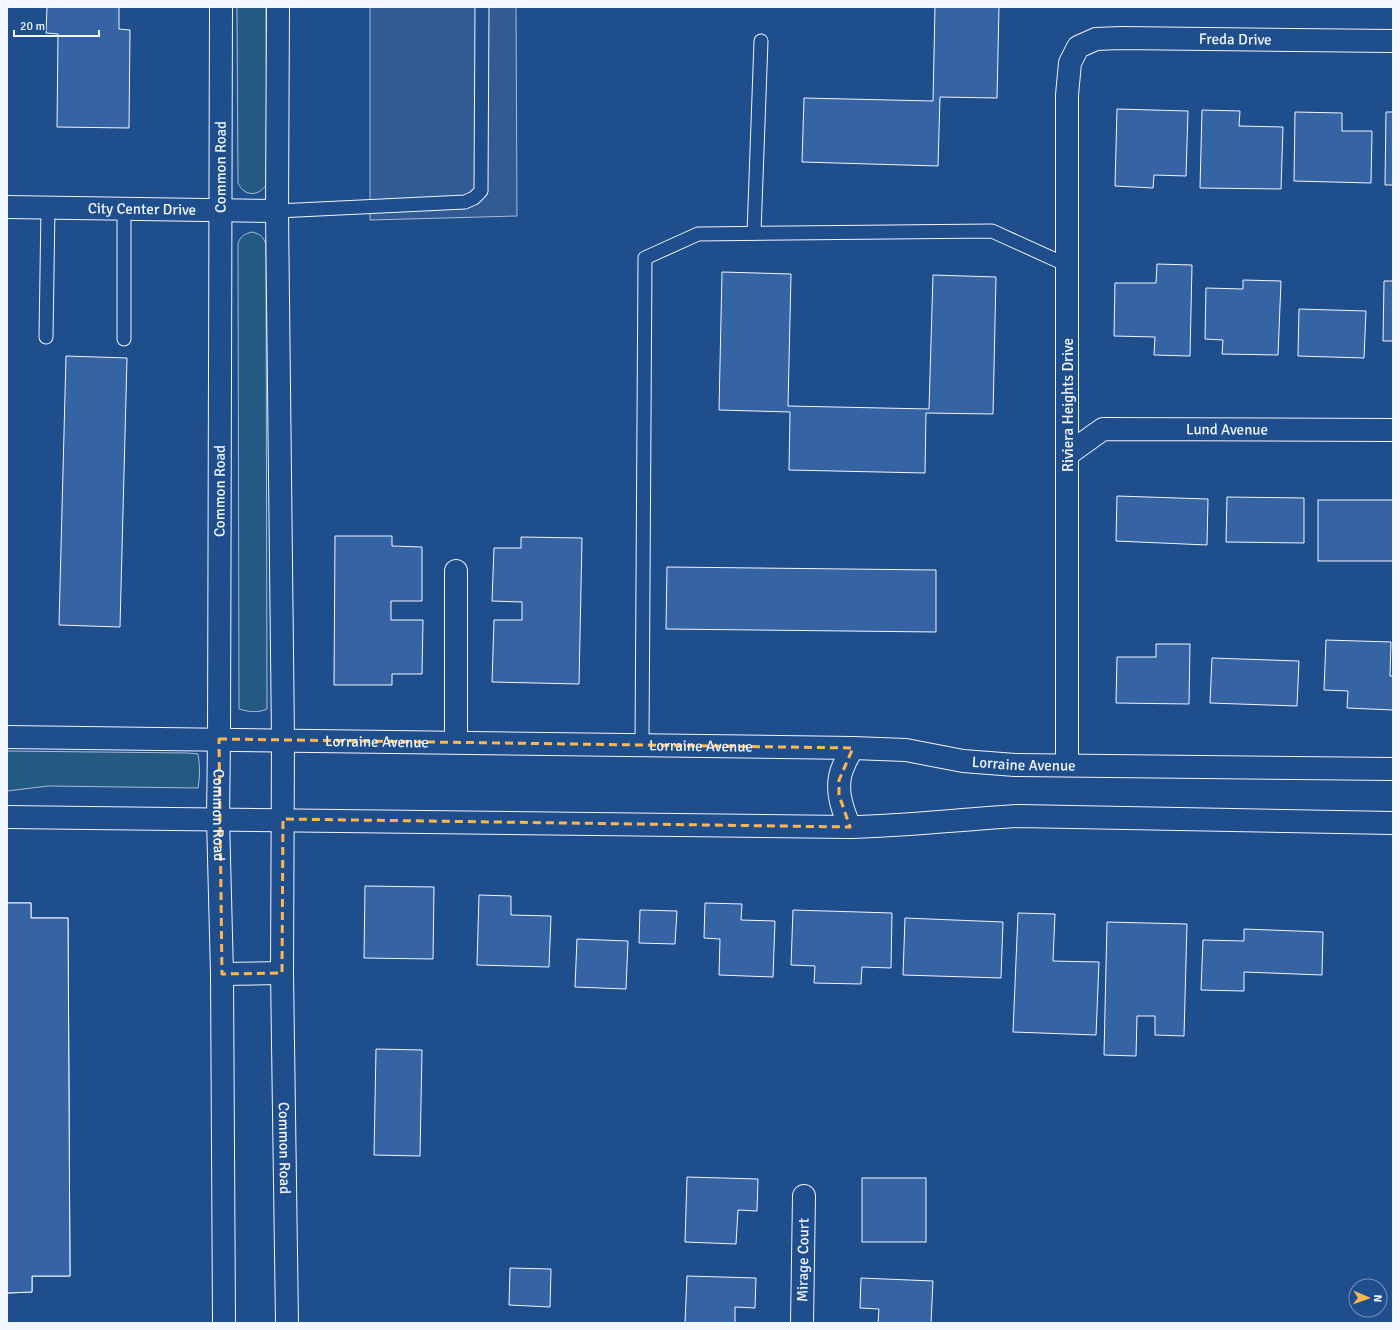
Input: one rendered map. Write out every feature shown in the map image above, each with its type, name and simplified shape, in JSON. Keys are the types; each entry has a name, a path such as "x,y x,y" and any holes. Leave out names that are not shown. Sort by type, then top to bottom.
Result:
{"street":[{"name":"Common Road","path":"221,7 218,819 222,974 224,1323"},
{"name":"Common Road","path":"278,7 277,211 283,740 282,974 287,1323"},
{"name":"Freda Drive","path":"1078,47 1096,39 1121,38 1393,42"},
{"name":"Riviera Heights Drive","path":"1067,765 1067,95 1070,63 1078,47"},
{"name":"City Center Drive","path":"7,207 124,210 277,211"},
{"name":"Lund Avenue","path":"1068,454 1104,429 1393,430"},
{"path":"456,571 456,742"},
{"name":"Lorraine Avenue","path":"7,737 853,748 906,750 963,761 989,764 1393,769"},
{"path":"850,827 839,795 839,780 843,765 853,748"},
{"path":"7,817 283,819 850,827 905,825 962,819 1020,816 1393,823"},
{"path":"222,974 282,974"},
{"name":"Mirage Court","path":"802,1323 804,1196"}],"lane":[{"path":"277,211 465,202 474,198 481,191 482,7"},
{"path":"754,233 761,41"},
{"path":"46,337 48,208"},
{"path":"124,210 124,339"},
{"path":"642,745 645,258 698,234 992,231 1067,264"}],"highlighted area":[{"path":"219,739 853,748 839,780 839,795 850,827 283,819 282,973 222,974"}],"shaded area":[{"path":"237,7 266,7 267,183 260,191 252,194 244,191 238,183"},
{"path":"370,7 516,7 517,216 370,220"},
{"path":"252,232 261,236 266,244 267,709 253,712 239,709 238,243 243,236"},
{"path":"7,751 198,754 200,771 198,788 48,786 7,791"}],"building":[{"path":"47,7 119,7 119,29 130,30 129,128 57,127 58,34 46,33"},
{"path":"935,7 999,7 997,98 940,97 938,166 802,162 804,98 933,101"},
{"path":"1117,109 1188,111 1186,176 1154,175 1153,188 1115,186"},
{"path":"1202,110 1240,111 1239,126 1283,127 1281,189 1200,188"},
{"path":"1295,112 1342,113 1342,131 1372,131 1371,183 1294,181"},
{"path":"1386,112 1393,112 1393,185 1385,185"},
{"path":"1157,264 1192,265 1190,356 1154,355 1155,337 1114,336 1115,283 1156,283"},
{"path":"722,272 791,274 788,406 929,409 933,275 996,277 993,414 926,413 925,473 789,470 790,412 719,410"},
{"path":"1243,280 1281,281 1278,355 1222,354 1223,340 1205,339 1206,288 1243,289"},
{"path":"1384,281 1393,281 1393,341 1383,341"},
{"path":"1299,309 1366,311 1364,358 1298,356"},
{"path":"66,356 127,358 120,627 59,625"},
{"path":"1117,496 1208,499 1207,545 1116,541"},
{"path":"1227,497 1304,498 1304,543 1226,542"},
{"path":"1318,500 1393,500 1393,561 1318,561"},
{"path":"335,536 392,536 392,546 422,547 422,601 391,601 391,620 423,620 422,674 392,674 392,685 334,685"},
{"path":"521,537 582,538 579,684 492,682 494,620 522,620 522,602 492,601 494,548 521,548"},
{"path":"667,567 936,570 936,632 666,629"},
{"path":"1326,640 1391,642 1390,676 1393,676 1393,710 1347,708 1348,691 1324,690"},
{"path":"1156,644 1190,644 1189,704 1116,703 1117,657 1156,657"},
{"path":"1212,658 1299,661 1297,706 1210,703"},
{"path":"365,886 434,887 433,959 364,958"},
{"path":"479,895 511,896 511,915 551,916 549,967 477,965"},
{"path":"7,903 31,903 31,918 68,918 70,1276 32,1276 32,1292 7,1293 7,1218 21,1218 22,1204 7,1204 7,1136 22,1136 22,1116 7,1116 7,1074 21,1074 21,1054 7,1054 7,986 21,986 21,972 7,972"},
{"path":"7,903 31,903 31,918 68,918 70,1276 32,1276 32,1292 7,1293"},
{"path":"705,903 742,904 741,920 775,921 773,977 719,975 720,939 704,938"},
{"path":"640,910 677,911 675,944 639,943"},
{"path":"793,910 892,913 891,968 862,967 861,984 814,983 815,966 791,965"},
{"path":"1018,913 1055,914 1053,961 1099,962 1096,1035 1013,1032"},
{"path":"905,918 1003,922 1001,978 903,975"},
{"path":"1107,922 1187,924 1184,1036 1155,1035 1155,1016 1137,1016 1136,1056 1104,1055"},
{"path":"1244,929 1323,932 1322,975 1244,972 1244,991 1201,990 1203,940 1244,941"},
{"path":"577,939 628,941 626,989 575,987"},
{"path":"376,1049 422,1050 420,1156 374,1155"},
{"path":"687,1177 758,1179 757,1211 738,1210 736,1244 685,1242"},
{"path":"862,1178 926,1178 926,1242 862,1242"},
{"path":"510,1268 551,1269 550,1307 509,1305"},
{"path":"687,1276 756,1278 755,1308 735,1307 735,1323 685,1323"},
{"path":"861,1278 933,1281 931,1323 878,1323 879,1309 860,1308"}]}
